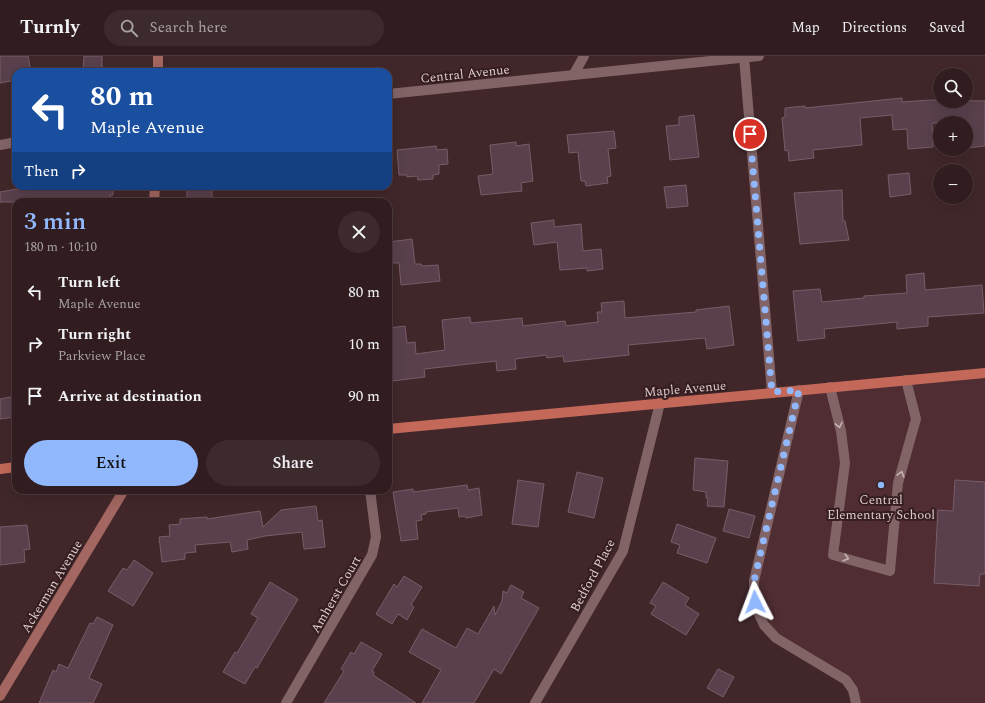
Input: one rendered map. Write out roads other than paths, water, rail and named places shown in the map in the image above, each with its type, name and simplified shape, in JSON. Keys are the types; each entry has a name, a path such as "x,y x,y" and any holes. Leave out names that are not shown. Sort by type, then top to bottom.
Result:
{"main road":[{"name":"Maple Avenue","path":"392,429 985,373"},
{"path":"0,469 12,468"}],"street":[{"path":"158,56 158,68"},
{"path":"574,74 584,56"},
{"name":"Central Avenue","path":"392,94 759,56"},
{"path":"744,58 772,392"},
{"path":"0,145 12,143"},
{"path":"830,387 841,431 846,463 833,555 890,571 898,483 916,419 906,380"},
{"path":"799,390 754,581 754,594 757,610 764,625 776,638 846,680 853,690 856,703"},
{"name":"Bedford Place","path":"535,703 623,551 660,403"},
{"name":"Ackerman Avenue","path":"0,696 122,494"},
{"name":"Amherst Court","path":"286,703 372,555 376,537 371,494"}],"place":[{"name":"Central Elementary School","path":"881,485"}]}
